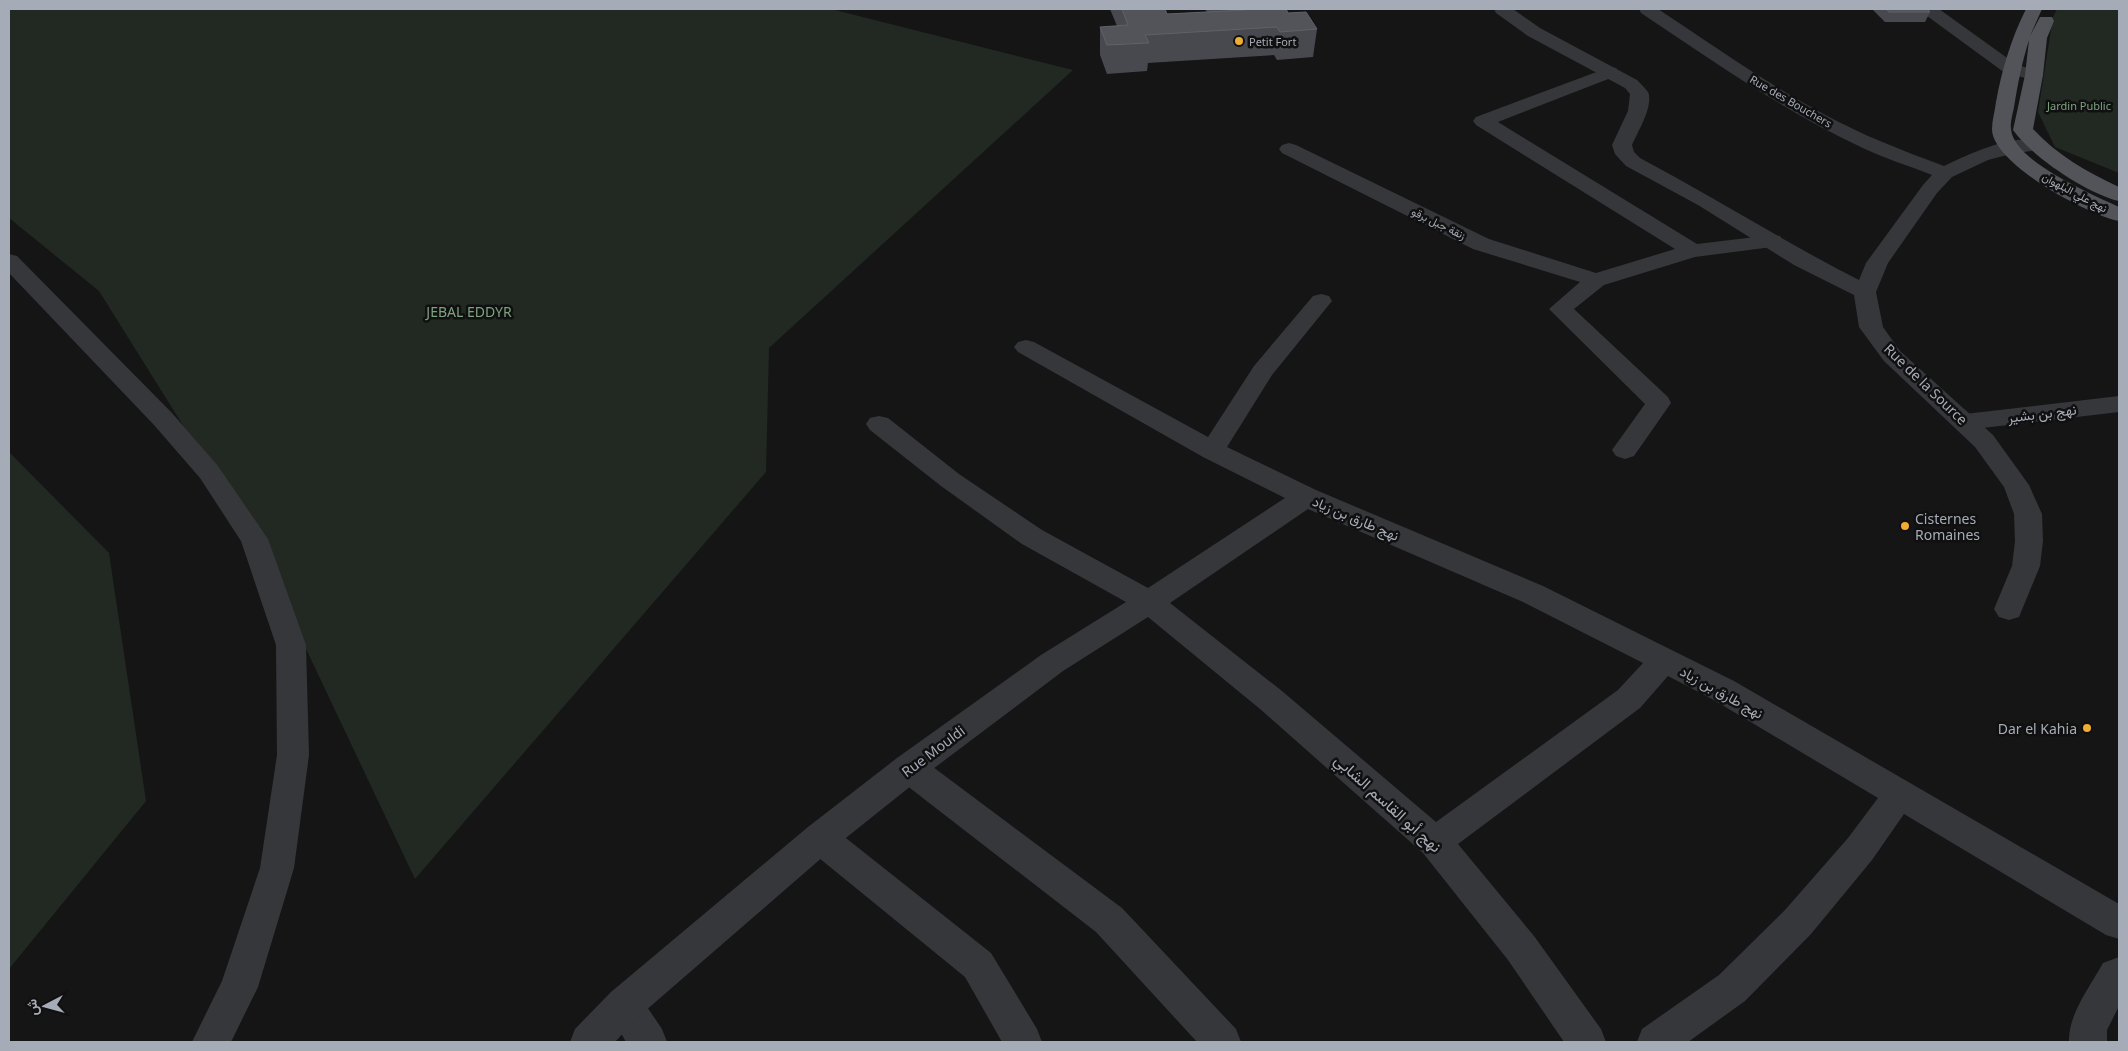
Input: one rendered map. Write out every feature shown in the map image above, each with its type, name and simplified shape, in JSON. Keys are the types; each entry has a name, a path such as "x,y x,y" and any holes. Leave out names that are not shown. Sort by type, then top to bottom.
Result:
{"main road":[{"path":"2009,148 2001,130 2011,69 2022,35 2034,9"},
{"path":"2036,145 2023,130 2034,75 2038,38 2052,9"},
{"name":"نهج علي البلهوان","path":"2036,145 2058,161 2119,195"},
{"name":"نهج علي البلهوان","path":"2009,148 2033,170 2066,190 2119,216"}],"street":[{"path":"1502,9 1534,32 1631,84 1638,92 1641,99 1638,110 1622,145 1625,154 1648,171 1802,260 1865,292 1877,263 1930,190 1945,173 1981,156 2009,148 2036,145"},
{"name":"Rue des Bouchers","path":"1647,9 1757,82 1810,113 1872,145 1945,173"},
{"path":"1929,9 2011,69 2034,75"},
{"path":"1610,72 1483,121 1693,251"},
{"name":"زنقة جبل برقو","path":"1289,149 1481,244 1596,280"},
{"path":"1625,450 1659,403 1560,309 1596,280 1693,251 1772,241"},
{"path":"9,261 163,419 209,472 254,539 291,645 293,755 277,868 239,987 211,1042"},
{"name":"Rue de la Source","path":"1865,292 1870,327 1892,356 1984,441 2016,485 2028,514 2029,541 2026,566 2008,609"},
{"path":"1212,451 1263,371 1321,301"},
{"name":"نهج طارق بن زياد","path":"1026,347 1212,451 1306,497 1533,594 1723,690 2119,922"},
{"name":"نهج بن بشير","path":"1965,422 2119,404"},
{"name":"نهج أبو القاسم الشابي","path":"879,424 950,480 1032,537 1149,602 1271,700 1435,842 1521,948 1587,1042"},
{"name":"Rue Mouldi","path":"589,1042 624,1005 820,838 909,768 1052,663 1149,602 1306,497"},
{"path":"1435,842 1629,699 1664,661"},
{"path":"909,768 1109,920 1222,1042"},
{"path":"1656,1042 1732,988 1798,922 1860,849 1900,793"},
{"path":"820,838 978,965 1024,1042"},
{"path":"2088,1042 2088,1028 2116,975 2119,974"},
{"path":"624,1005 648,1042"}],"green space":[{"name":"JEBAL EDDYR","path":"9,9 831,9 1073,70 769,348 766,472 415,879 254,539 99,291 9,218"},
{"name":"Jardin Public","path":"2057,9 2119,9 2119,173 2055,147 2038,112 2053,17"},
{"path":"9,452 109,553 146,801 9,969"}],"building":[{"path":"1122,9 1165,9 1167,14 1246,9 1286,9 1288,13 1306,12 1317,29 1280,32 1277,27 1145,35 1149,43 1107,45 1100,27 1128,25"},
{"path":"1886,9 1927,9 1930,12 1889,12"}],"place":[{"name":"Petit Fort","path":"1239,41"},
{"name":"Cisternes Romaines","path":"1905,526"},
{"name":"Dar el Kahia","path":"2087,728"}]}
